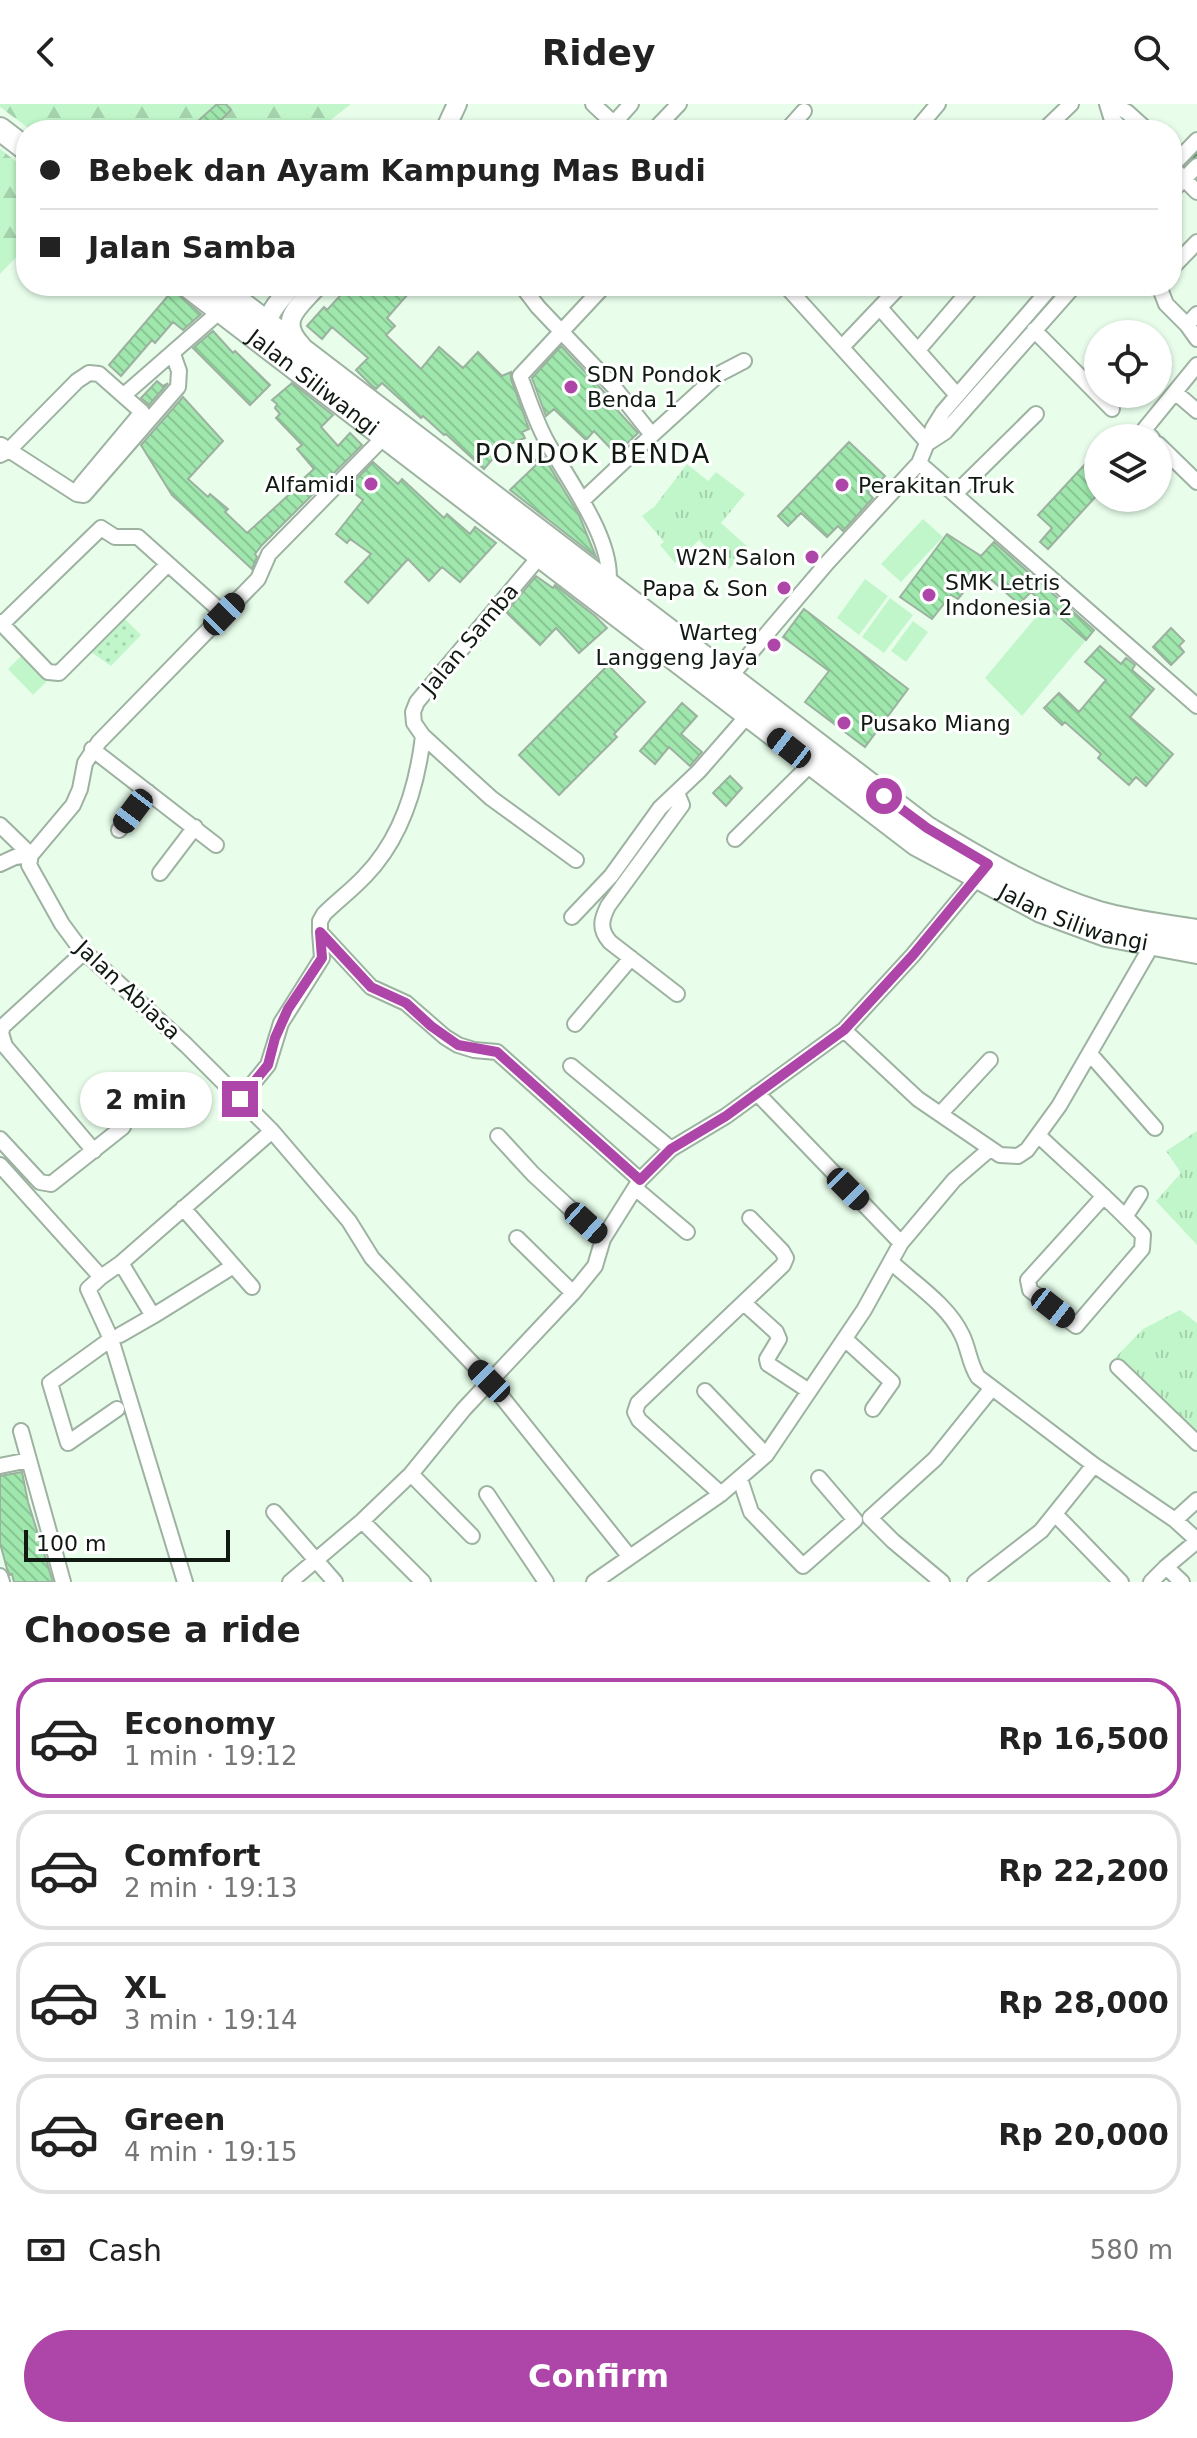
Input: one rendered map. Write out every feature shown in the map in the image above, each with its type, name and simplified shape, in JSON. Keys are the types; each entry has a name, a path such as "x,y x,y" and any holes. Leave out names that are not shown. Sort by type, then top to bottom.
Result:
{"main road":[{"path":"0,129 16,141"},
{"path":"200,296 265,346"},
{"path":"232,296 266,322"},
{"name":"Jalan Siliwangi","path":"266,322 982,872 1041,911 1106,935 1197,952"},
{"name":"Jalan Siliwangi","path":"265,346 916,844 982,872 1098,913 1197,931"}],"street":[{"path":"593,104 610,120"},
{"path":"664,120 679,104"},
{"path":"924,120 938,104"},
{"path":"1054,120 1071,104"},
{"path":"1109,104 1136,120"},
{"path":"796,120 804,111"},
{"path":"1182,156 1197,140"},
{"path":"1197,166 1184,179 1197,192"},
{"path":"1182,258 1197,242"},
{"path":"266,322 283,296"},
{"path":"308,296 292,315 288,325 291,334 326,370"},
{"path":"531,296 614,387 652,435"},
{"path":"594,296 520,376 545,438 584,499 611,569 608,585"},
{"path":"795,296 928,443"},
{"path":"842,347 891,296"},
{"path":"919,349 964,296"},
{"path":"730,677 827,563 919,463 933,428 956,394 1053,296"},
{"path":"928,443 945,432 1034,330 1056,296"},
{"path":"1163,296 1166,304 1192,319 1197,339"},
{"path":"880,308 956,394"},
{"path":"124,395 219,312"},
{"name":"Jalan Siliwangi","path":"265,346 266,322"},
{"path":"1034,330 1112,409"},
{"path":"81,485 142,412 99,374 89,373 77,381 3,450 77,494 84,495 178,387 179,371 173,354"},
{"path":"584,499 719,374 744,361"},
{"path":"1149,424 1197,365"},
{"path":"1176,393 1197,411"},
{"path":"955,494 1036,414"},
{"path":"0,864 15,857 31,855 77,798 85,763 92,749 258,579 269,554 384,437"},
{"path":"1172,458 1197,482"},
{"path":"919,463 1197,706"},
{"path":"168,564 59,673 48,672 1,623 101,528 115,537 138,537 224,614"},
{"name":"Jalan Samba","path":"240,1099 268,1065 275,1038 288,1009 322,958 320,921 364,877 389,844 411,799 423,736 414,723 413,712 417,702 540,556"},
{"path":"572,917 611,876 660,808 747,716"},
{"path":"423,736 491,798 576,860"},
{"path":"92,749 216,845"},
{"path":"735,839 810,765"},
{"path":"119,830 148,792"},
{"path":"677,793 682,805 602,917 603,934 677,994"},
{"path":"0,825 31,855"},
{"path":"160,873 195,827"},
{"name":"Jalan Abiasa","path":"31,855 29,865 36,881 62,924 84,952 134,996 272,1131 349,1221 372,1258 489,1381 629,1556"},
{"path":"0,877 15,857"},
{"path":"290,1582 362,1521 411,1474 489,1381 573,1293 595,1266 603,1239 638,1184 671,1149 726,1116 844,1030 982,872"},
{"path":"320,932 371,987 406,1003 458,1045 497,1052 687,1232"},
{"path":"844,1030 918,1099 1000,1155 1018,1156 1039,1136 1091,1055 1152,945"},
{"path":"84,952 2,1027 1,1033 2,1048 94,1151"},
{"path":"575,1024 631,958"},
{"path":"1091,1055 1155,1128"},
{"path":"941,1113 990,1060"},
{"path":"571,1066 671,1149"},
{"path":"757,1093 901,1243"},
{"path":"0,1139 46,1185 56,1183 123,1127"},
{"path":"185,1582 115,1337 88,1289 101,1277 123,1266 272,1131"},
{"path":"498,1136 533,1174 603,1239"},
{"path":"1039,1136 1104,1196 1143,1235 1142,1249 1076,1326 1030,1290 1028,1280 1104,1196"},
{"path":"594,1582 611,1577 629,1556 721,1494 766,1455 864,1310 901,1243 954,1180 990,1149"},
{"path":"0,1165 101,1277"},
{"path":"1125,1217 1140,1194"},
{"path":"183,1214 252,1287"},
{"path":"721,1494 639,1420 635,1412 638,1403 783,1265 786,1258 782,1251 750,1218"},
{"path":"517,1238 573,1293"},
{"path":"891,1262 946,1312 962,1334 967,1356 978,1377 1094,1465 1175,1520 1197,1540 1151,1582"},
{"path":"123,1266 153,1316"},
{"path":"117,1409 68,1443 50,1383 115,1337 227,1270"},
{"path":"744,1303 776,1332 779,1339 767,1359 768,1364 809,1391"},
{"path":"845,1339 892,1382 873,1409"},
{"path":"1118,1367 1197,1443"},
{"path":"942,1582 870,1518 935,1459 992,1388"},
{"path":"705,1391 766,1455"},
{"path":"21,1431 63,1582"},
{"path":"0,1466 29,1460"},
{"path":"975,1582 994,1575 1027,1544 1056,1515 1094,1465"},
{"path":"411,1474 472,1536"},
{"path":"740,1479 747,1503 759,1506 810,1560 855,1520 819,1478"},
{"path":"487,1494 546,1582"},
{"path":"1175,1520 1197,1500"},
{"path":"274,1512 335,1582"},
{"path":"1056,1515 1121,1582"},
{"path":"362,1521 423,1582"},
{"path":"1166,1567 1182,1582"},
{"path":"0,1576 2,1582"}],"green space":[{"path":"0,104 351,104 331,120 18,120"},
{"path":"0,149 16,161 16,257 0,274"},
{"path":"687,464 708,481 716,472 745,494 721,523 748,547 729,569 699,540 675,563 660,545 664,542 642,516 655,506"},
{"path":"923,519 943,537 901,582 881,564"},
{"path":"865,579 888,596 859,635 837,618"},
{"path":"890,598 913,615 884,653 862,637"},
{"path":"1046,605 1086,640 1022,716 985,678"},
{"path":"124,618 141,635 111,666 91,652"},
{"path":"913,621 928,632 906,662 891,651"},
{"path":"23,654 48,680 33,695 8,669"},
{"path":"1197,1131 1197,1245 1156,1201 1181,1173 1166,1151"},
{"path":"1180,1310 1197,1323 1197,1437 1114,1359 1143,1329"}],"building":[{"path":"217,104 226,104 231,110 221,120 199,120"},
{"path":"168,296 180,296 201,314 183,330 173,322 155,343 152,340 121,376 109,365"},
{"path":"340,296 406,296 387,318 395,326 386,335 421,369 439,347 463,368 478,352 502,376 511,372 529,429 522,432 525,438 496,450 497,454 484,469 382,383 376,389 371,385 356,370 368,358 332,327 322,339 307,326 324,307 327,310"},
{"path":"213,331 270,385 250,405 193,348"},
{"name":"SDN Pondok Benda 1","path":"561,346 638,433 616,454 594,431 586,440 554,409 546,416 532,378"},
{"path":"157,381 163,386 168,383 149,405 141,398"},
{"path":"292,383 333,415 321,427 338,446 350,433 362,445 262,545 255,554 257,557 252,569 172,495 141,445 183,397 223,441 188,479 228,509 225,512 247,533 314,469 297,449 302,445 276,418 280,414 272,400"},
{"name":"Perakitan Truk","path":"849,442 885,476 868,493 873,498 843,531 838,526 827,537 801,513 788,526 778,516"},
{"path":"544,457 579,515 596,557 510,490 538,463 535,460"},
{"path":"373,462 398,484 402,479 444,518 447,514 470,534 475,527 496,543 460,582 442,567 429,581 408,559 368,603 345,582 371,554 350,539 347,543 336,534 363,500 348,488"},
{"path":"1084,465 1084,509 1048,549 1040,542 1052,528 1038,515"},
{"path":"947,534 981,556 994,542 1094,630 1086,640 1031,592 1019,604 981,571 958,599 951,595 932,619 900,597"},
{"path":"536,576 553,588 555,585 607,628 579,653 556,628 540,645 506,612"},
{"path":"804,609 908,689 865,747 805,702 829,671 783,637"},
{"path":"1171,628 1184,641 1179,646 1184,652 1171,665 1153,647"},
{"path":"1100,646 1121,664 1126,658 1135,665 1132,670 1154,689 1130,717 1173,754 1146,786 1136,777 1129,785 1098,758 1101,754 1044,708 1059,693 1079,712 1106,680 1085,662"},
{"path":"608,665 645,702 614,734 617,737 559,795 519,755"},
{"path":"682,703 697,716 681,734 702,752 690,766 669,747 655,764 640,751"},
{"path":"730,776 742,788 726,806 713,793"},
{"path":"22,1472 53,1582 14,1582 7,1569 0,1543 0,1476"}],"waterway":[{"path":"1182,169 1197,153"}],"place":[{"name":"SDN Pondok Benda 1","path":"571,387"},
{"name":"Alfamidi","path":"371,484"},
{"name":"Perakitan Truk","path":"842,485"},
{"name":"W2N Salon","path":"812,557"},
{"name":"Papa & Son","path":"784,588"},
{"name":"SMK Letris Indonesia 2","path":"929,595"},
{"name":"Warteg Langgeng Jaya","path":"774,645"},
{"name":"Pusako Miang","path":"844,723"}],"district":[{"name":"PONDOK BENDA","path":"593,454"}],"route":[{"path":"240,1099 268,1065 275,1038 288,1009 322,958 320,932 371,987 406,1003 458,1045 497,1052 640,1180 671,1149 726,1116 844,1030 913,955 988,864 927,828 884,796"}]}
